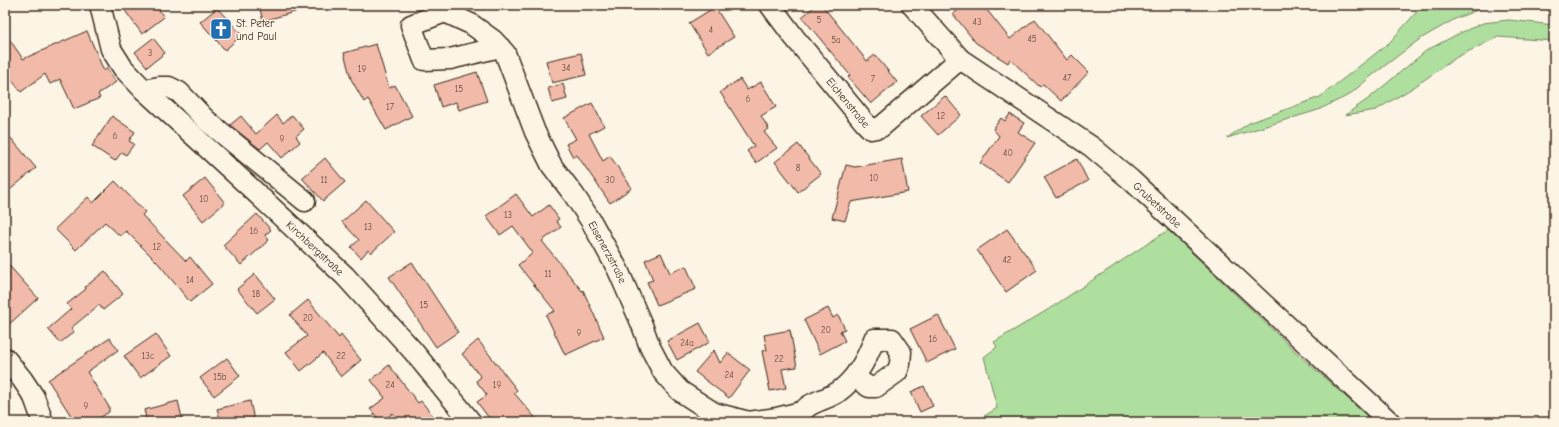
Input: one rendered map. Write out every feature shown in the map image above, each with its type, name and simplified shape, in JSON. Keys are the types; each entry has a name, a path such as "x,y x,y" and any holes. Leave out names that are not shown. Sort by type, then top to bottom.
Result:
{"street":[{"name":"Kirchbergstraße","path":"100,5 111,49 123,68 144,90 345,276 413,351 471,422"},
{"name":"Eichenstraße","path":"770,5 818,67 865,123 872,129 880,127 960,59"},
{"name":"Grubetstraße","path":"912,5 960,59 1092,147 1131,180 1390,422"},
{"name":"Eisenerzstraße","path":"500,47 505,53 535,132 552,166 591,221 618,270 650,347 663,372 680,391 708,410 734,419 749,422 799,417 813,403 837,392 854,377"},
{"path":"144,90 169,87 179,92 206,120 305,201"},
{"path":"5,358 34,397 43,422"}],"green space":[{"path":"1428,5 1554,5 1554,9 1509,6 1482,8 1455,19 1420,39 1349,95 1318,110 1227,138 1249,123 1320,97 1389,43 1421,7"},
{"path":"1509,20 1554,25 1554,41 1498,37 1457,57 1414,87 1376,110 1345,115 1368,99 1427,50 1483,23"},
{"path":"1168,230 1299,355 1374,422 975,422 997,408 984,357 997,347 994,342 1049,309"}],"building":[{"path":"121,5 155,5 164,17 142,34"},
{"path":"259,5 305,5 305,9 263,21"},
{"path":"816,5 822,5 867,61 875,55 897,82 871,104 848,77 850,75 802,17"},
{"path":"965,5 983,5 1010,39 1035,19 1067,60 1072,55 1089,72 1061,101 1043,84 1040,87 1010,59 1008,63 976,43 953,14"},
{"path":"715,7 734,37 708,53 689,23"},
{"name":"St. Peter und Paul","path":"217,8 242,35 225,50 200,22"},
{"path":"87,31 104,71 107,68 116,82 98,94 100,98 74,109 60,79 50,84 45,74 21,92 5,71 5,33 23,59"},
{"path":"153,38 165,53 147,67 135,52"},
{"path":"376,44 389,88 395,85 412,116 386,130 368,99 364,102 351,79 344,53"},
{"path":"581,53 586,75 552,83 546,61"},
{"path":"477,72 487,101 459,110 456,102 441,107 434,85"},
{"path":"740,79 747,90 761,82 776,107 761,116 769,129 764,132 777,148 756,163 747,151 754,146 720,92"},
{"path":"563,84 567,99 552,103 548,88"},
{"path":"945,96 961,115 938,135 921,116"},
{"path":"592,103 604,126 589,134 603,161 610,156 632,188 610,203 577,155 573,157 566,144 576,139 564,118"},
{"path":"1010,114 1024,123 1018,132 1035,143 1008,182 980,163 999,136 993,129 1001,118 1005,121"},
{"path":"277,115 283,123 292,115 304,129 296,136 300,142 282,158 268,142 260,149 230,125 241,116 256,134"},
{"path":"112,116 135,132 129,141 134,144 126,155 122,152 115,161 92,146"},
{"path":"5,131 36,168 5,194"},
{"path":"798,144 821,174 798,192 775,162"},
{"path":"325,158 345,182 323,201 302,178"},
{"path":"902,159 908,192 851,202 845,221 832,218 846,165 855,167"},
{"path":"1077,159 1088,181 1056,198 1044,177"},
{"path":"205,178 225,203 203,221 183,196"},
{"path":"115,181 145,212 142,215 186,261 190,257 212,284 190,302 158,263 126,231 120,236 105,222 76,250 55,229 88,197 93,203"},
{"path":"516,194 533,217 549,205 559,219 556,221 561,227 542,241 582,291 583,290 604,337 565,355 546,315 555,311 518,265 533,253 513,226 500,235 486,216"},
{"path":"366,200 394,232 371,253 368,250 361,258 351,247 359,240 342,222"},
{"path":"257,214 271,230 265,235 269,240 241,265 223,245"},
{"path":"1007,229 1037,270 1006,292 977,250"},
{"path":"661,253 670,273 686,266 696,289 657,305 647,282 653,280 645,260"},
{"path":"5,261 38,298 5,328"},
{"path":"412,262 458,332 436,347 389,277"},
{"path":"105,271 123,294 103,310 99,305 71,328 74,332 60,343 48,329 71,309 67,304"},
{"path":"255,274 275,299 257,313 237,289"},
{"path":"308,300 339,338 341,335 361,360 341,377 323,353 301,371 286,352 307,336 290,315"},
{"path":"828,308 833,318 838,315 845,329 840,331 845,341 820,354 804,320"},
{"path":"938,315 955,349 927,363 910,329"},
{"path":"700,323 710,342 677,360 667,341"},
{"path":"790,330 797,367 782,369 786,388 770,391 762,351 767,350 764,335"},
{"path":"156,334 171,356 140,378 124,356"},
{"path":"110,338 118,350 87,372 109,407 109,412 93,422 75,422 48,380"},
{"path":"478,340 517,390 514,393 539,422 492,422 477,402 487,395 476,381 481,377 462,354"},
{"path":"714,350 720,363 728,353 750,370 729,398 695,372"},
{"path":"227,358 240,376 214,396 200,378"},
{"path":"389,365 418,403 421,401 438,422 400,422 393,413 381,422 370,409 385,398 371,380"},
{"path":"924,386 933,406 920,412 911,392"},
{"path":"178,401 183,422 147,422 144,410"},
{"path":"250,401 254,420 247,422 221,422 217,409"}],"place":[{"name":"St. Peter und Paul","path":"221,29"}]}
